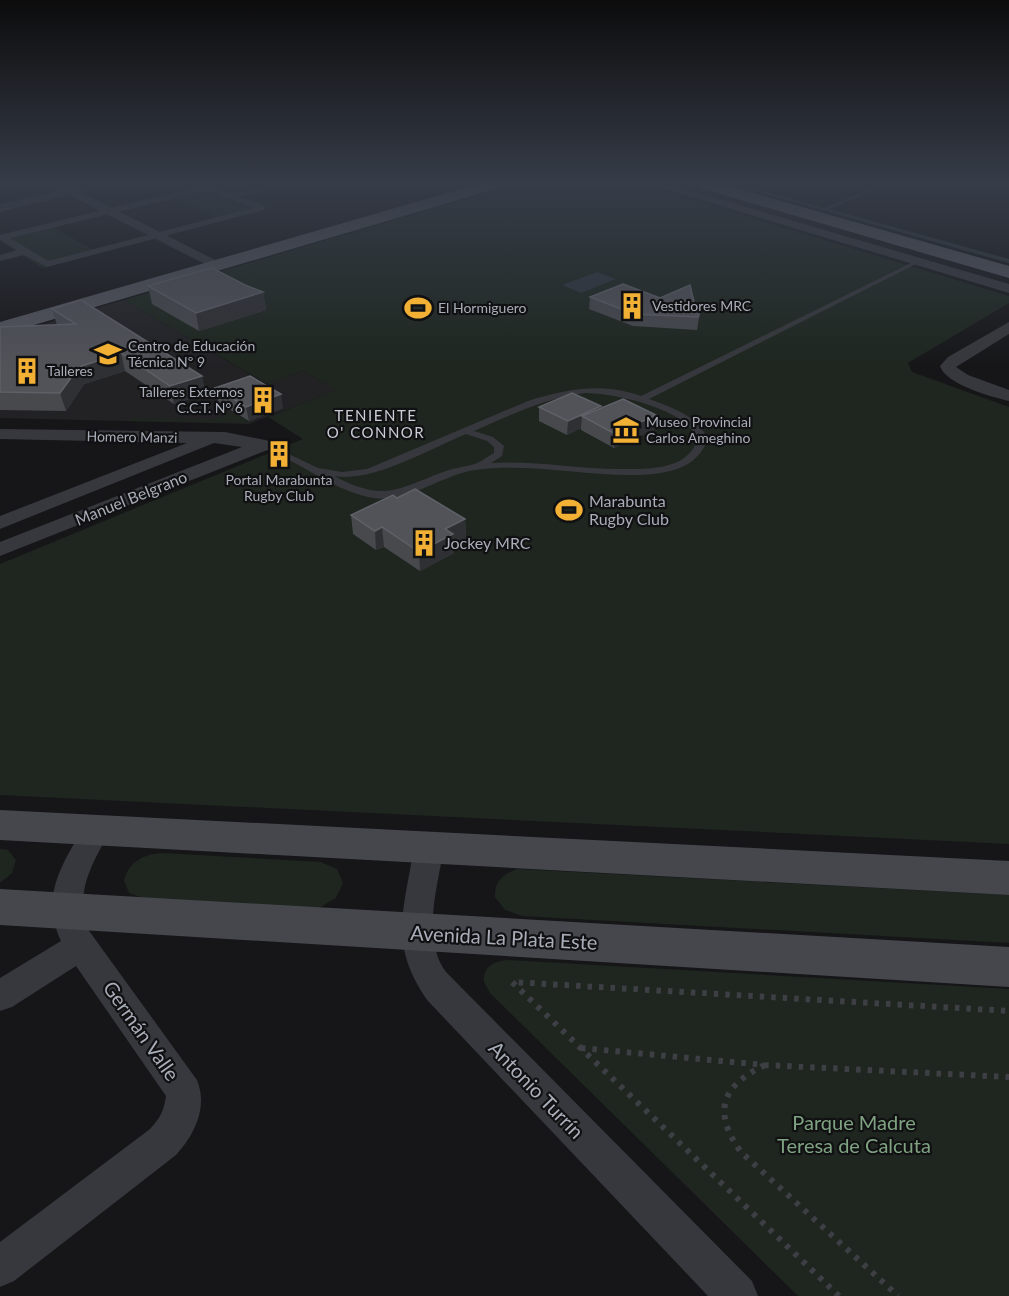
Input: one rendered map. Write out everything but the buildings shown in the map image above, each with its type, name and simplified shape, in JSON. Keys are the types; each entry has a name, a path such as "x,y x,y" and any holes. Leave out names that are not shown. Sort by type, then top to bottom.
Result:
{"main road":[{"path":"0,329 282,245"},
{"path":"917,245 1009,272"},
{"path":"0,319 207,268"},
{"path":"0,825 1009,878"},
{"name":"Avenida La Plata Este","path":"0,907 73,928 418,933 1009,967"}],"street":[{"path":"17,245 47,264 117,245"},
{"path":"173,245 207,268"},
{"path":"861,245 1009,289"},
{"path":"0,258 26,251"},
{"path":"1009,327 954,360 948,366 948,370 962,379 1009,396"},
{"name":"Homero Manzi","path":"0,434 217,438 263,445"},
{"name":"Manuel Belgrano","path":"0,523 217,438"},
{"name":"Manuel Belgrano","path":"0,550 263,445"},
{"path":"0,996 73,928 67,893 96,830"},
{"name":"Antonio Turrín","path":"429,847 418,933 419,954 426,971 440,991 737,1296"},
{"name":"Germán Valle","path":"0,1267 163,1142 178,1126 184,1092 73,928"}],"lane":[{"path":"644,399 917,262"},
{"path":"319,471 342,475 369,472 531,403 571,392 608,390 644,399 696,425 703,440 694,455 674,466 643,471 502,465 467,468"},
{"path":"263,445 284,452 354,489 377,495 400,492 490,460 500,450 490,439 466,431"}],"path":[{"path":"839,1296 512,982 1009,1011"},
{"path":"581,1048 765,1065 1009,1077"},
{"path":"765,1065 747,1072 731,1086 723,1105 726,1129 741,1152 898,1296"}],"shaded area":[{"path":"597,272 616,279 581,293 562,285"},
{"name":"Centro de Educación Técnica Nº 9","path":"124,300 266,384 303,371 337,390 249,424 0,418 0,337"}],"green space":[{"path":"7,245 86,245 99,253 42,268"},
{"name":"Marabunta Rugby Club","path":"308,245 842,245 1009,296 1009,303 908,363 912,372 1009,407 1009,844 0,795 0,564 303,439 268,417 336,390 303,371 267,384 124,300"},
{"path":"233,412 251,423 130,421 132,418 212,420"},
{"path":"0,849 8,850 16,860 12,873 0,883"},
{"path":"163,853 321,862 337,869 343,883 336,898 319,908 144,898 129,893 124,881 130,868 144,857"},
{"path":"517,869 1009,895 1009,943 522,916 505,910 495,897 500,879"},
{"name":"Parque Madre Teresa de Calcuta","path":"509,960 1009,989 1009,1296 798,1296 490,993 484,982 485,972 494,963"}],"waterway":[{"path":"953,245 1009,261"}],"place":[{"name":"Vestidores MRC","path":"632,306"},
{"name":"El Hormiguero","path":"418,308"},
{"name":"Centro de Educación Técnica Nº 9","path":"108,354"},
{"name":"Talleres","path":"27,371"},
{"name":"Talleres Externos C.C.T. N° 6","path":"263,400"},
{"name":"Museo Provincial Carlos Ameghino","path":"626,430"},
{"name":"Portal Marabunta Rugby Club","path":"279,454"},
{"name":"Marabunta Rugby Club","path":"569,510"},
{"name":"Jockey MRC","path":"424,543"}],"district":[{"name":"TENIENTE O' CONNOR","path":"376,424"}]}
